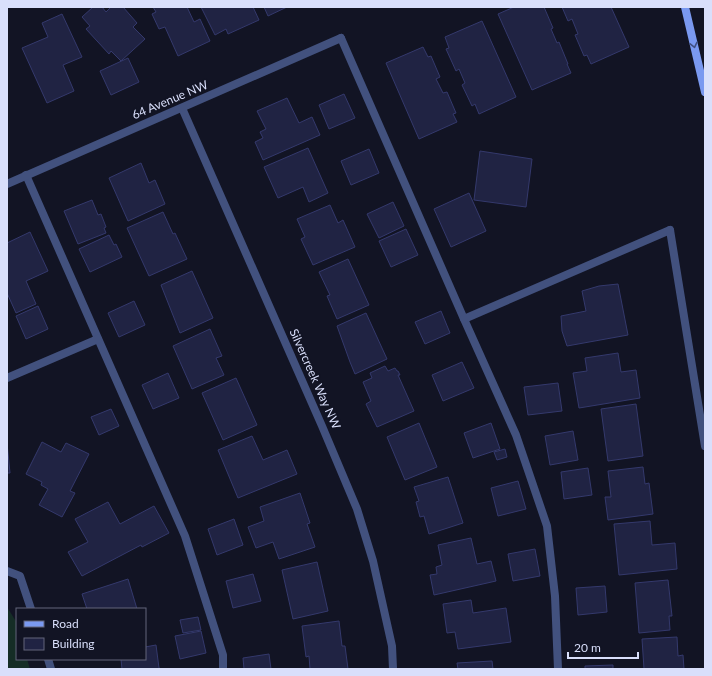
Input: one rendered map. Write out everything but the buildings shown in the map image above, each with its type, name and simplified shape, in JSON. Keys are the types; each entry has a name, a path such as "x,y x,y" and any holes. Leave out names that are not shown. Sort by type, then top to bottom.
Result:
{"main road":[{"path":"685,7 705,92"}],"street":[{"name":"64 Avenue NW","path":"7,184 341,38 464,319"},
{"name":"Silvercreek Way NW","path":"182,108 322,426 357,510 373,560 392,646 393,669"},
{"path":"26,175 185,536 223,655 223,669"},
{"path":"558,669 555,596 547,526 516,435 464,319 670,230 705,446"},
{"path":"7,378 98,339"},
{"path":"7,571 20,576 31,608"}],"green space":[{"path":"7,607 16,621 16,660 27,660 30,669 7,669"}]}
